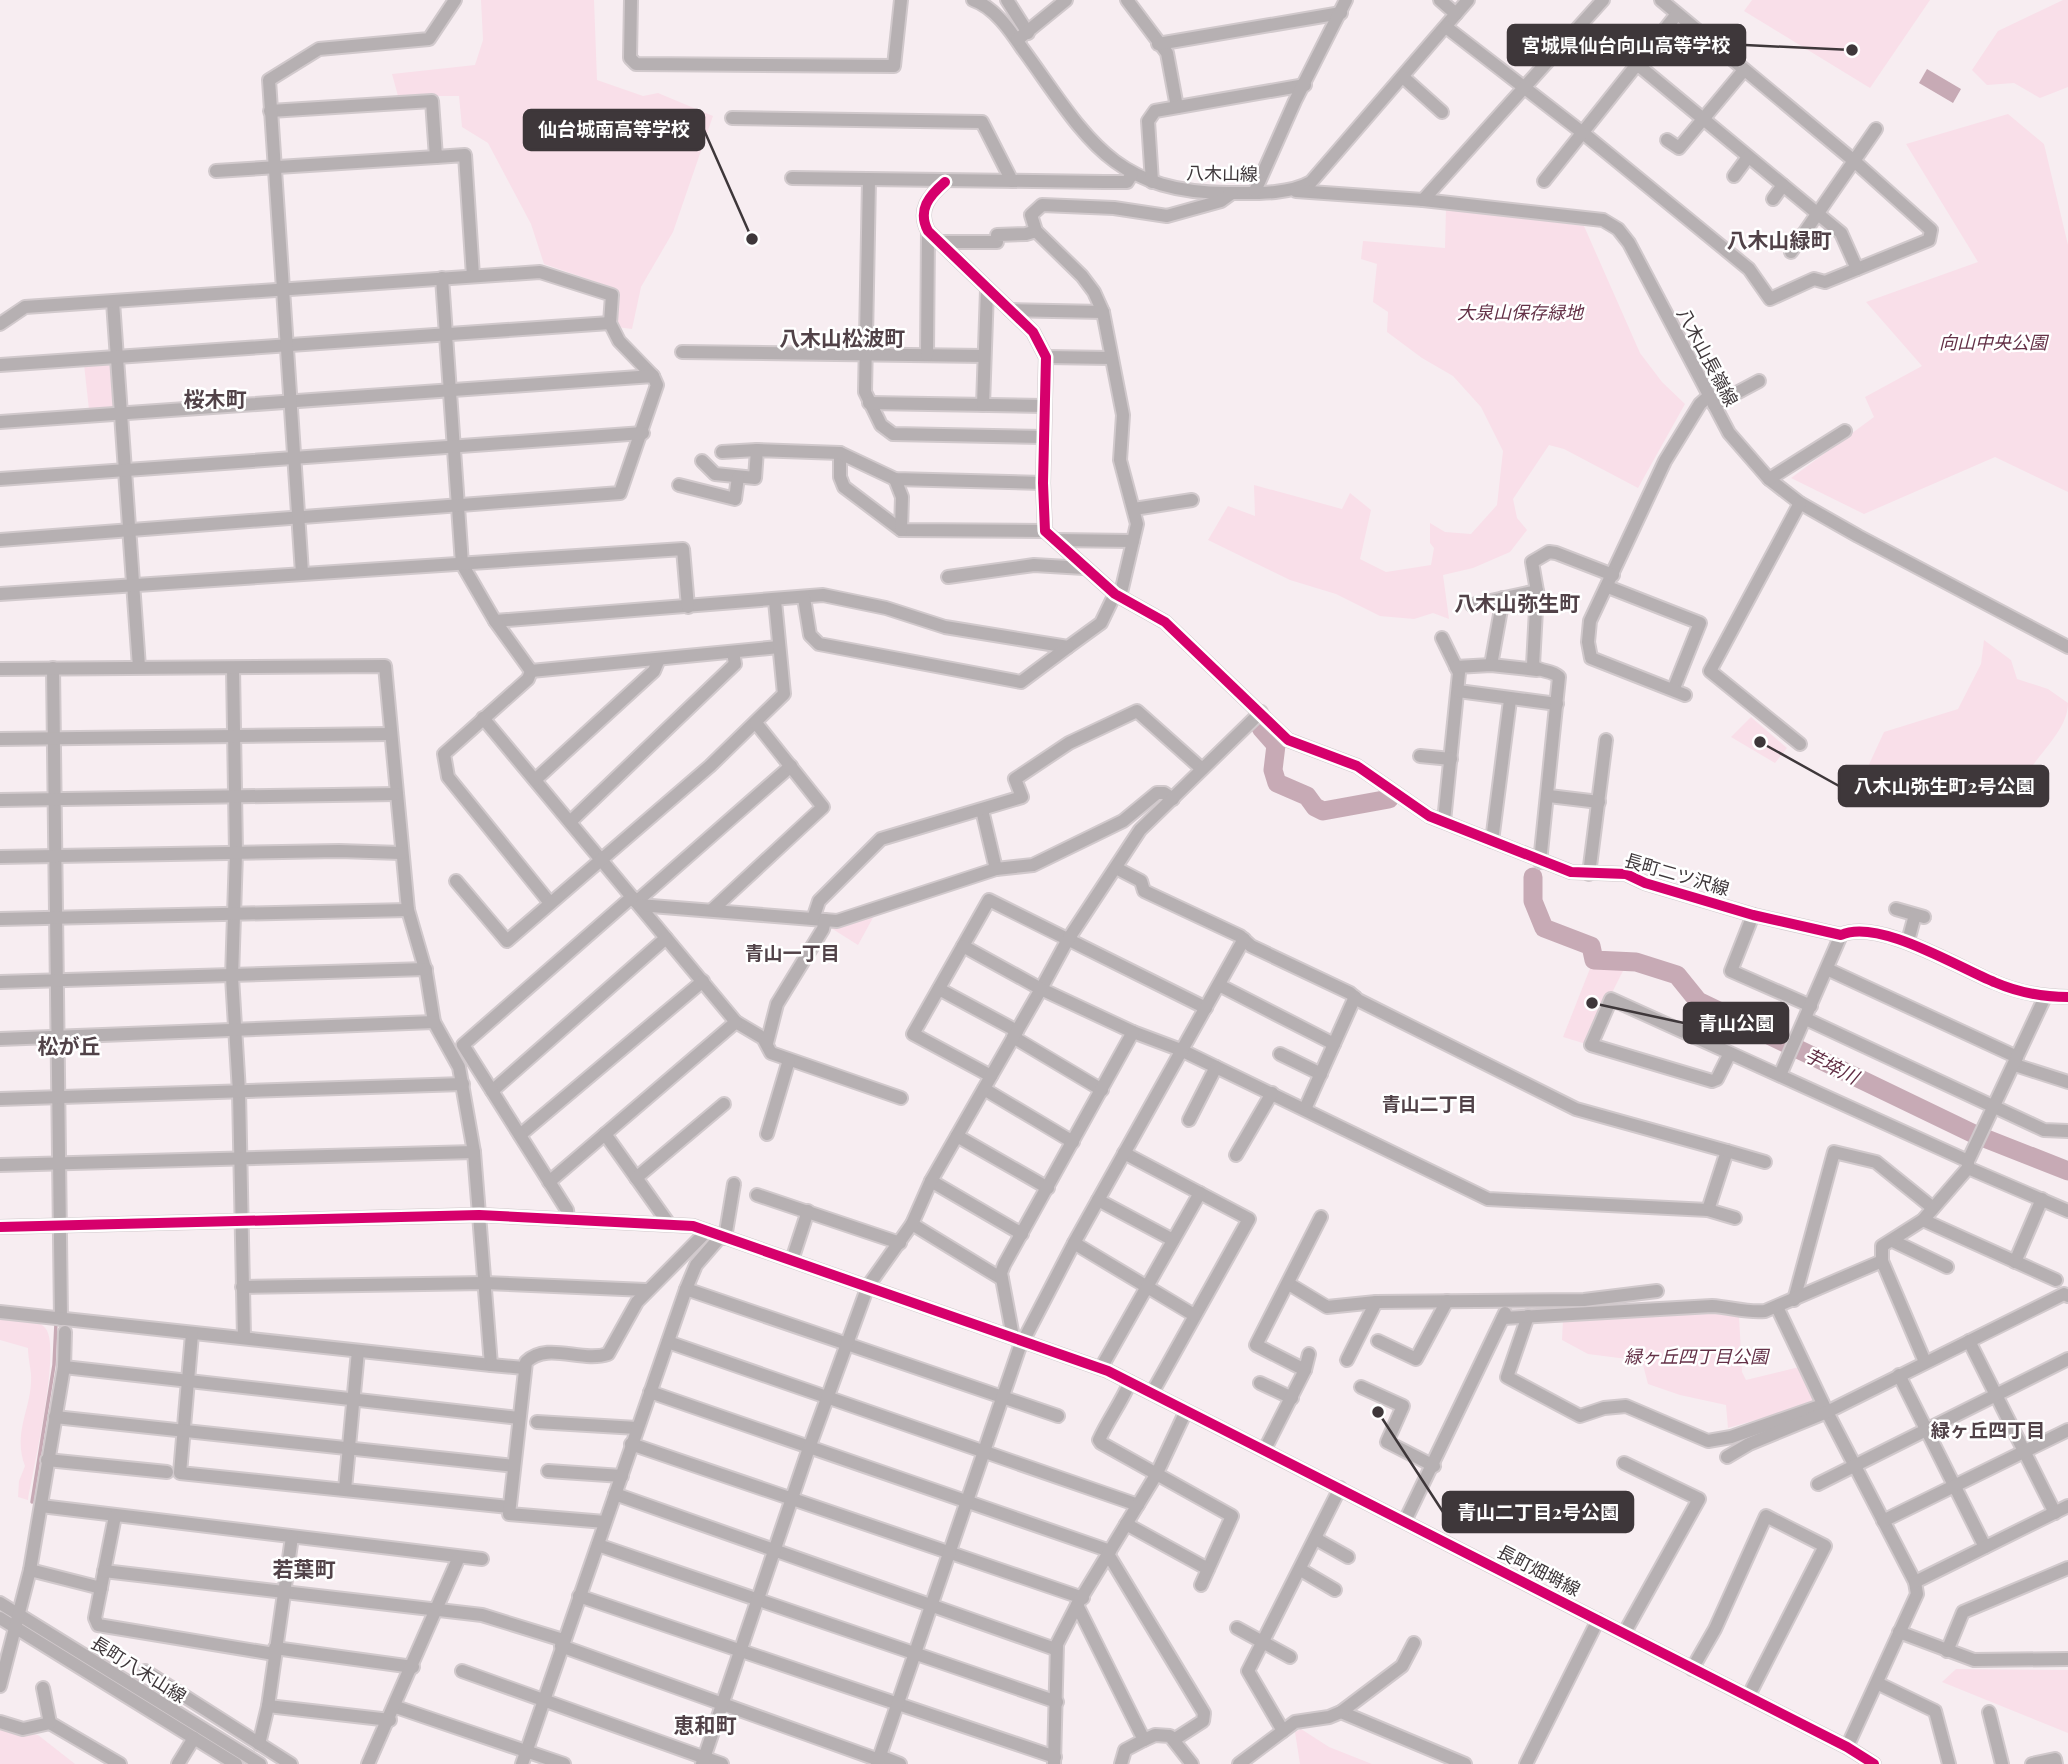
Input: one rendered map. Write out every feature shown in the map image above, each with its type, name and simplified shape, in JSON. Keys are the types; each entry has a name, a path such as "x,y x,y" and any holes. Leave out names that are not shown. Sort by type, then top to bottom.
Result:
{"street":[{"path":"302,573 268,86 273,75 319,49 429,39 455,0"},
{"path":"631,0 630,58 636,64 894,66 901,0"},
{"name":"八木山線","path":"973,0 993,13 1017,40 1100,153 1132,174 1179,190 1232,193 1296,191"},
{"path":"1007,0 1028,33"},
{"path":"1017,40 1066,0"},
{"path":"1127,0 1167,53 1177,107"},
{"path":"1255,191 1279,134 1346,0"},
{"path":"1440,0 1456,14"},
{"path":"1296,191 1318,176 1468,0"},
{"path":"1423,200 1603,0"},
{"path":"1446,27 1583,133 1749,269 1770,299 1814,279 1825,282 1929,240 1931,230 1853,160 1661,0"},
{"path":"1158,44 1341,13"},
{"path":"1544,181 1677,14"},
{"path":"1638,65 1841,233 1857,269"},
{"path":"1667,140 1679,148 1744,70"},
{"path":"1403,77 1442,112"},
{"path":"1152,182 1148,121 1155,111 1305,85"},
{"path":"270,111 432,101 436,157"},
{"path":"732,118 982,121 1012,181"},
{"path":"1791,252 1876,129"},
{"path":"216,171 465,155 472,276"},
{"path":"1734,176 1748,158"},
{"path":"792,178 945,182 1128,182 1132,174"},
{"path":"869,180 864,392 881,425 893,434 1044,437"},
{"path":"945,182 929,196 924,208 923,221 928,231 1033,332 1046,357 1043,483 1050,535"},
{"path":"1773,199 1783,185"},
{"name":"八木山長嶺線","path":"1296,191 1423,200 1594,218 1618,229 1629,243 1729,433 1769,479 1800,503 1926,573 2068,646"},
{"path":"804,598 810,635 819,644 1021,682 1101,623 1117,595 1137,524 1121,460 1123,415 1103,312 1094,292 1082,276 1036,231 1031,215 1042,205 1114,208 1167,216 1221,201 1232,193"},
{"path":"927,355 928,231"},
{"path":"937,242 997,242 997,235 1036,231"},
{"path":"0,324 25,307 540,272 612,295 610,323 619,341 653,376 657,385 643,433 620,493 297,520 0,540"},
{"path":"442,278 462,564 495,621 531,671"},
{"path":"984,405 987,289"},
{"path":"113,302 139,667"},
{"path":"1010,310 1103,312"},
{"path":"0,365 610,323"},
{"path":"682,352 984,356"},
{"path":"1046,357 1111,358"},
{"path":"0,422 653,376"},
{"path":"1537,670 1532,665 1537,591 1532,562 1549,552 1611,581 1700,623 1680,692 1591,657 1588,642 1590,621 1611,581 1665,461 1700,404 1759,381"},
{"path":"869,403 1044,405"},
{"path":"1769,479 1845,431"},
{"path":"0,479 643,433"},
{"path":"722,452 757,450 840,453 895,479 1043,483"},
{"path":"702,461 715,474 755,478 757,450"},
{"path":"840,453 840,477 844,487 901,530 1133,541"},
{"path":"679,485 735,499 738,477"},
{"path":"895,479 902,497 901,530"},
{"path":"1134,509 1192,500"},
{"path":"1800,503 1710,670 1800,744"},
{"name":"長町二ツ沢線","path":"1050,535 1117,595 1166,622 1288,740 1357,766 1429,816 1571,872 1626,874 1645,883 1753,915 1841,934 1853,929 1908,941 1993,982 2045,997 2068,997"},
{"path":"0,594 683,549 688,607"},
{"path":"948,577 1034,565 1084,568"},
{"path":"1472,605 1537,591"},
{"path":"495,621 775,601 822,595 886,608 945,627 1068,647"},
{"path":"1491,666 1503,598"},
{"path":"456,881 507,941 601,860 756,723 784,694 775,601"},
{"path":"1441,638 1456,667 1458,691 1444,821"},
{"path":"531,671 779,647"},
{"path":"570,822 735,664 733,652"},
{"path":"535,780 654,671 659,659"},
{"path":"0,669 385,666 408,910 426,969 434,1022 459,1067 474,1152 491,1365"},
{"path":"1456,667 1491,666 1537,670 1554,672 1559,677 1549,796 1540,862"},
{"path":"0,1686 30,1570 64,1367 53,668"},
{"path":"233,668 236,853 232,977 239,1092 244,1338"},
{"path":"531,671 528,679 444,754 448,778 550,903"},
{"path":"1458,691 1510,700 1557,704"},
{"path":"1492,841 1510,700"},
{"path":"767,1043 777,1004 823,929 819,919 818,901 881,839 1022,797 1015,779 1069,743 1137,711 1202,769"},
{"path":"703,1761 809,1448 868,1286 912,1224 931,1181 1067,941 1140,830 1261,712"},
{"path":"483,718 736,1022 767,1043 771,1053 901,1098"},
{"path":"712,910 823,807 756,723"},
{"path":"0,739 391,734"},
{"path":"1589,874 1606,740"},
{"path":"1420,756 1451,760"},
{"path":"568,1220 567,1210 463,1045 636,901 790,766"},
{"path":"636,901 837,921 996,869 1033,865 1123,821 1157,793 1164,793 1173,799"},
{"path":"0,800 396,794"},
{"path":"1549,796 1598,802"},
{"path":"982,810 996,869"},
{"path":"0,857 401,853"},
{"path":"1116,867 1141,881 1143,891 1244,939 1576,1109 1765,1163"},
{"path":"991,1076 913,1034 989,900 1206,1008"},
{"path":"1896,909 1920,916 1908,941"},
{"path":"0,919 408,910"},
{"path":"1753,915 1731,971 1996,1108 2044,1129 2068,1131"},
{"path":"1780,1075 1841,934"},
{"path":"492,1091 666,938"},
{"path":"879,1760 1005,1396 1018,1339 1244,939"},
{"path":"963,946 1041,989 1133,1032 1181,1050 1488,1199 1708,1210 1735,1218"},
{"path":"0,982 426,969"},
{"path":"1828,969 2016,1061 2068,1082"},
{"path":"520,1135 702,981"},
{"path":"1219,985 1334,1044"},
{"path":"939,989 1101,1090"},
{"path":"1305,1109 1355,997"},
{"path":"1925,1362 1882,1261 1882,1246 1923,1220 1968,1165 2045,997"},
{"path":"1730,1053 1717,1079 1712,1081 1591,1045 1611,999 1780,1075 2068,1210"},
{"path":"0,1039 434,1022"},
{"path":"550,1182 736,1022"},
{"path":"1018,1339 1002,1279 1004,1265 1133,1032"},
{"path":"1280,1054 1321,1074"},
{"path":"767,1134 789,1060"},
{"path":"1189,1121 1216,1067"},
{"path":"0,1099 463,1084"},
{"path":"984,1089 1073,1142"},
{"path":"1236,1155 1272,1093"},
{"path":"636,1178 724,1104"},
{"path":"605,1134 668,1224"},
{"path":"957,1136 1048,1188"},
{"path":"1708,1210 1727,1151"},
{"path":"0,1165 59,1166 474,1152"},
{"path":"1124,1153 1249,1219 1152,1393"},
{"path":"1794,1300 1820,1196 1834,1153 1876,1162 1933,1208"},
{"path":"931,1181 1022,1234"},
{"path":"522,1764 686,1289 696,1265 723,1237 734,1184"},
{"path":"1101,1368 1200,1193"},
{"path":"757,1195 900,1242"},
{"path":"2015,1262 2042,1199"},
{"path":"1098,1200 1173,1240"},
{"path":"792,1261 808,1211"},
{"name":"長町畑塒線","path":"0,1227 479,1215 668,1224 707,1231 1101,1368 1625,1632 1847,1747 1874,1764"},
{"path":"1306,1370 1256,1345 1321,1217"},
{"path":"1923,1220 2056,1280"},
{"path":"912,1224 1002,1279"},
{"path":"606,1522 509,1514 524,1368 534,1354 543,1352 597,1358 608,1354 646,1290 707,1231"},
{"path":"1893,1241 1947,1268"},
{"path":"1074,1243 1194,1315"},
{"path":"1503,1318 1712,1306 1754,1312 1777,1307 1882,1261"},
{"path":"242,1287 485,1283 646,1290"},
{"path":"1289,1284 1327,1307 1376,1302 1584,1300 1657,1291"},
{"path":"686,1289 1058,1416"},
{"path":"1727,1457 1749,1444 1899,1375 2064,1294 2068,1296"},
{"path":"1378,1341 1416,1359 1447,1301"},
{"path":"1405,1521 1434,1466 1510,1301"},
{"path":"1347,1360 1376,1302"},
{"path":"1777,1307 1825,1409 1915,1583 1917,1594 1847,1747"},
{"path":"0,1312 63,1325 244,1338 524,1368"},
{"path":"1528,1317 1507,1377 1580,1416 1604,1408 1626,1406 1708,1441 1731,1437 1825,1409"},
{"path":"191,1334 180,1473 509,1507"},
{"path":"1969,1341 2055,1513"},
{"path":"668,1342 1138,1505"},
{"path":"345,1489 358,1351"},
{"path":"1265,1449 1306,1370 1309,1354"},
{"path":"1818,1484 1927,1432 2068,1359"},
{"path":"64,1367 187,1383 519,1418"},
{"path":"1899,1375 1985,1547"},
{"path":"1130,1382 1099,1440 1232,1516 1201,1585"},
{"path":"1260,1383 1292,1398"},
{"path":"1361,1387 1403,1406 1387,1442 1434,1466"},
{"path":"650,1392 1109,1553 1204,1713 1203,1721 1175,1739"},
{"path":"579,1595 899,1703 1055,1761 1055,1649 1080,1602 1157,1475 1186,1411"},
{"path":"55,1417 514,1466"},
{"path":"537,1422 637,1428"},
{"path":"1883,1521 2068,1430"},
{"path":"631,1444 951,1554 1080,1602 1144,1740"},
{"path":"47,1460 167,1472"},
{"path":"1624,1463 1699,1499 1625,1632"},
{"path":"548,1471 622,1476"},
{"path":"1283,1731 1248,1671 1261,1640 1301,1570 1340,1488"},
{"path":"615,1494 1055,1649"},
{"path":"1915,1583 2068,1506"},
{"path":"41,1507 482,1559"},
{"path":"115,1516 95,1618 98,1625 274,1651 413,1667"},
{"path":"1692,1669 1715,1629 1766,1516 1825,1546 1748,1697"},
{"path":"1126,1524 1208,1569"},
{"path":"259,1744 268,1706 292,1537"},
{"path":"1316,1539 1348,1557"},
{"path":"598,1545 1057,1702"},
{"path":"368,1764 396,1707 459,1558"},
{"path":"1947,1651 1963,1612 2068,1567"},
{"path":"30,1570 101,1588"},
{"path":"1301,1570 1335,1590"},
{"path":"104,1572 482,1615 879,1760 900,1764"},
{"name":"長町八木山線","path":"0,1603 260,1764"},
{"path":"0,1618 236,1764"},
{"path":"1526,1764 1598,1620"},
{"path":"1237,1629 1290,1657"},
{"path":"1899,1632 1974,1660 2068,1659"},
{"path":"1239,1764 1295,1722 1329,1717 1341,1712 1402,1667 1415,1643"},
{"path":"145,1671 291,1764"},
{"path":"462,1671 703,1761 722,1764"},
{"path":"1877,1684 1935,1711 1949,1764"},
{"path":"43,1688 50,1723"},
{"path":"268,1706 390,1720"},
{"path":"396,1707 564,1764"},
{"path":"1341,1712 1465,1764"},
{"path":"1989,1712 2002,1764"},
{"path":"0,1722 23,1729 50,1723 120,1764"},
{"path":"1121,1764 1125,1750 1155,1735 1175,1739 1192,1764"},
{"path":"178,1764 194,1738"},
{"path":"2032,1764 2055,1759 2056,1764"}],"green space":[{"path":"481,0 594,0 597,80 643,96 658,93 713,116 673,232 641,287 632,329 617,327 617,289 544,264 531,224 488,143 462,127 459,96 398,96 392,74 475,65 483,40"},
{"path":"1752,0 1930,0 1870,88 1744,11"},
{"path":"2068,0 2068,87 2040,98 2014,83 1987,85 1972,70 1998,31"},
{"name":"向山中央公園","path":"2008,114 2044,144 2068,245 2068,492 1995,457 1864,514 1791,478 1874,417 1865,397 1922,366 1866,302 1978,262 1906,144"},
{"name":"大泉山保存緑地","path":"1446,208 1584,226 1640,353 1662,382 1685,404 1638,488 1564,449 1549,445 1513,499 1517,518 1527,530 1510,552 1473,568 1443,575 1449,619 1433,613 1414,619 1380,616 1336,594 1290,580 1208,540 1228,506 1255,516 1254,485 1342,509 1350,493 1371,510 1360,559 1386,572 1431,565 1434,548 1430,543 1430,523 1445,532 1471,534 1497,505 1503,451 1481,407 1453,376 1422,358 1387,332 1388,312 1373,302 1377,264 1361,259 1363,241 1445,248"},
{"path":"113,363 116,408 89,410 84,364"},
{"path":"1984,640 2011,660 2017,679 2048,689 2068,703 2062,725 2019,788 1978,772 1964,793 1939,805 1930,797 1934,778 1866,771 1884,732 1958,709 1981,664"},
{"path":"1751,717 1787,748 1775,763 1731,737"},
{"path":"875,914 858,945 831,928"},
{"path":"1591,966 1624,969 1586,1044 1563,1037"},
{"name":"緑ヶ丘四丁目公園","path":"1730,1313 1739,1316 1742,1372 1746,1380 1799,1367 1816,1397 1815,1403 1728,1428 1726,1405 1680,1395 1648,1384 1643,1365 1629,1363 1627,1359 1588,1354 1562,1340 1563,1320"},
{"path":"0,1319 25,1320 42,1325 50,1341 48,1384 28,1500 18,1497 19,1481 25,1466 21,1433 31,1382 28,1348 0,1340"},
{"path":"1956,1669 2068,1670 2068,1733 1942,1682"},
{"path":"0,1727 38,1735 75,1764 0,1764"},
{"path":"1301,1729 1329,1747 1372,1764 1300,1764 1295,1732"}],"shaded area":[{"path":"1927,69 1961,89 1953,103 1919,83"}],"waterway":[{"name":"芋埣川","path":"1261,728 1276,745 1273,770 1277,783 1307,796 1315,807 1323,811 1389,799"},
{"name":"芋埣川","path":"1533,877 1533,901 1544,928 1591,946 1594,960 1636,962 1677,975 1698,1001 1974,1134 2068,1171"},
{"path":"32,1502 54,1365 56,1323"}],"cycle path":[{"path":"945,182 926,204 924,216 928,231 1033,332 1046,357 1043,483 1045,531 1115,594 1165,622 1288,740 1357,766 1429,816 1571,872 1626,874 1645,883 1753,915 1841,935 1857,932 1896,938 2012,989 2068,997"},
{"path":"0,1227 479,1215 693,1226 1108,1371 1847,1747 1874,1764"}],"place":[{"name":"宮城県仙台向山高等学校","path":"1852,50"},
{"name":"仙台城南高等学校","path":"752,239"},
{"name":"八木山弥生町2号公園","path":"1760,742"},
{"name":"青山公園","path":"1592,1003"},
{"name":"青山二丁目2号公園","path":"1378,1412"}],"district":[{"name":"八木山緑町","path":"1779,239"},
{"name":"八木山松波町","path":"842,337"},
{"name":"桜木町","path":"215,398"},
{"name":"八木山弥生町","path":"1517,602"},
{"name":"青山一丁目","path":"792,952"},
{"name":"松が丘","path":"69,1045"},
{"name":"青山二丁目","path":"1429,1103"},
{"name":"緑ヶ丘四丁目","path":"1988,1429"},
{"name":"若葉町","path":"304,1568"},
{"name":"恵和町","path":"705,1724"}]}
